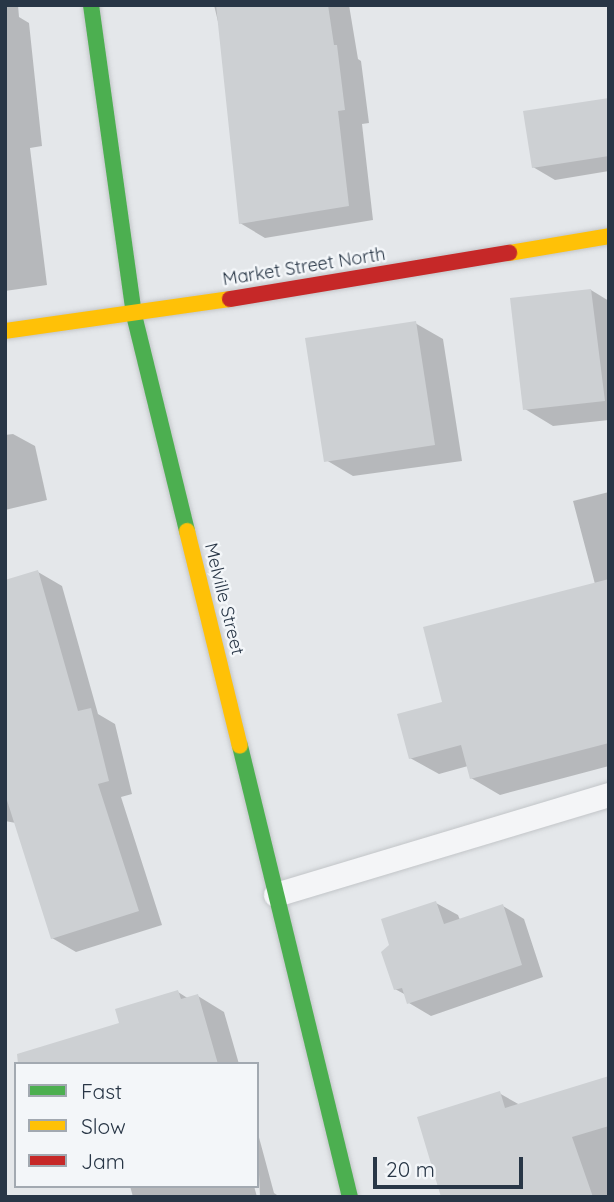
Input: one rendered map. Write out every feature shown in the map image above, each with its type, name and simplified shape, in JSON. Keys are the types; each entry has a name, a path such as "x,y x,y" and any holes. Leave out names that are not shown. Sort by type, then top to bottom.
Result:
{"street":[{"name":"Melville Street","path":"91,5 134,315 350,1197"},
{"name":"Market Street North","path":"5,331 134,315 609,236"}],"lane":[{"path":"276,895 609,794"}],"building":[{"path":"216,5 328,5 334,45 337,45 345,110 338,111 349,206 239,224"},
{"path":"609,98 609,156 532,168 523,111"},
{"path":"591,289 605,401 523,410 510,298"},
{"path":"416,321 435,445 324,462 305,338"},
{"path":"38,570 78,711 91,708 109,781 98,784 139,911 51,939 5,794 5,580"},
{"path":"609,579 609,743 470,779 461,745 409,759 397,714 442,702 423,627"},
{"path":"436,901 444,924 503,904 522,965 407,1004 402,988 394,990 381,952 389,945 381,919"},
{"path":"178,990 181,999 198,994 217,1062 18,1062 17,1054 119,1023 115,1009"},
{"path":"609,1076 609,1126 572,1137 593,1197 441,1197 417,1117 500,1091 505,1108"}],"traffic: fast":[{"path":"91,5 134,315 187,531"},
{"path":"240,746 350,1197"}],"traffic: slow":[{"path":"509,253 609,236"},
{"path":"5,331 230,299"},
{"path":"187,531 240,746"}],"traffic: jam":[{"path":"230,299 509,253"}]}
